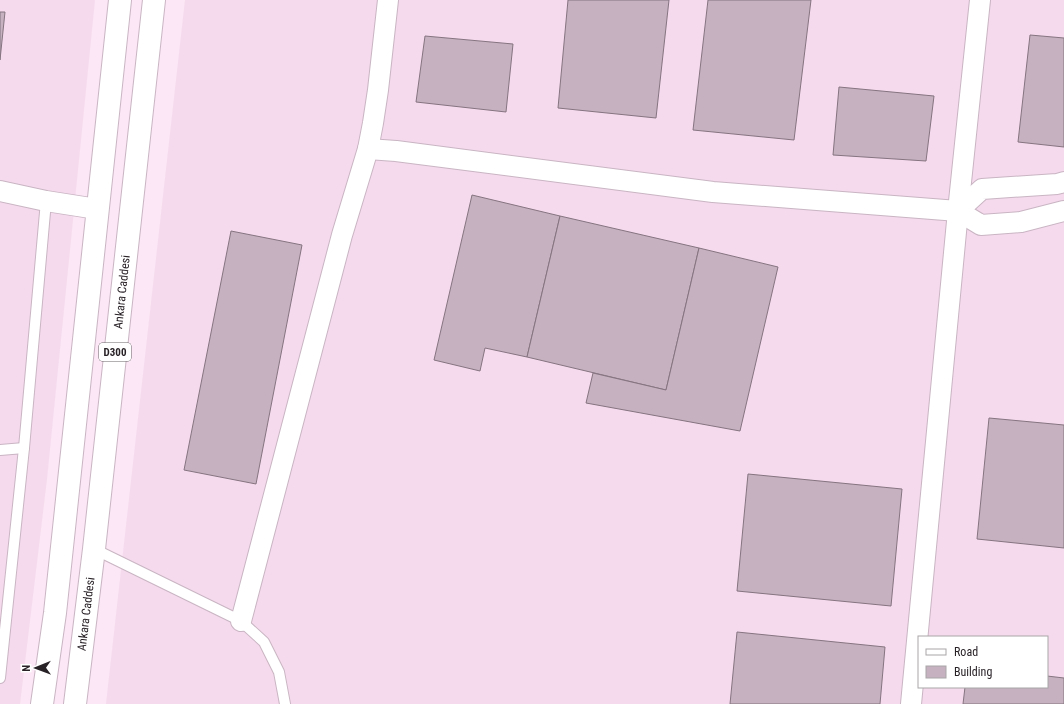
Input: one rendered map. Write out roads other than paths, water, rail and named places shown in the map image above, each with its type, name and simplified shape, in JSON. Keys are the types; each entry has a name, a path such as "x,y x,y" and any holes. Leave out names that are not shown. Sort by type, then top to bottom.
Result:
{"highway":[{"name":"D300","path":"42,704 55,613 120,0"},
{"name":"Ankara Caddesi","path":"75,704 94,549 154,0"}],"street":[{"path":"241,621 342,235 368,149 378,90 388,0"},
{"path":"911,704 958,211 980,0"},
{"path":"368,149 396,151 712,192 958,211 981,225 1021,222 1064,211"},
{"path":"958,211 982,188 1057,184 1064,182"},
{"path":"0,191 46,201 97,209"}],"lane":[{"path":"0,678 24,448 46,201"},
{"path":"0,450 24,448"},
{"path":"94,549 241,621 264,642 279,672 285,704"}]}
